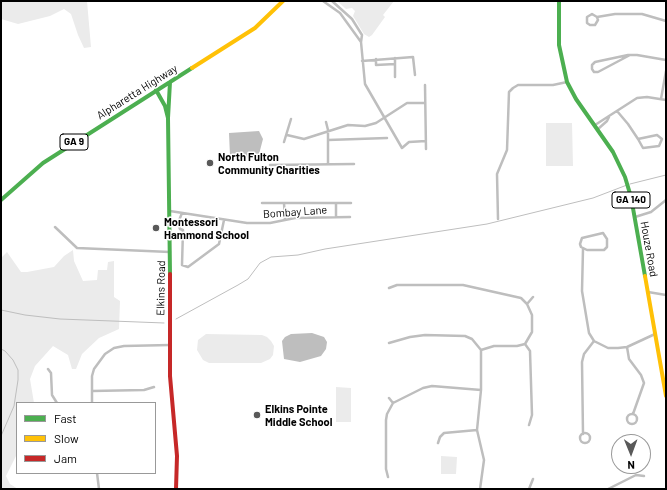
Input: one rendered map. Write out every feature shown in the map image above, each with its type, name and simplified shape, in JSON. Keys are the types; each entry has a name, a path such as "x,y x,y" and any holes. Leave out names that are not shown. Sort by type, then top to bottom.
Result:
{"main road":[{"name":"Alpharetta Highway","path":"1,200 43,163 255,28 283,1"},
{"name":"Houze Road","path":"559,1 560,60 567,82 576,99 596,127 619,165 629,191 635,217 666,396"},
{"path":"168,118 170,82"},
{"name":"Elkins Road","path":"156,90 165,106 168,118 171,398 177,456 176,489"}],"street":[{"path":"323,1 340,13 361,42"},
{"path":"332,1 343,10 358,27 362,35 362,61 365,84 368,92 386,118 402,148 409,142 426,141"},
{"path":"597,17 598,20 595,25 588,24 588,16 592,14 597,17 615,14 642,14 666,21"},
{"path":"630,56 598,72 594,72 592,69 592,65 595,62 630,56 637,55 666,60"},
{"path":"362,61 413,57 415,75"},
{"path":"395,58 395,77"},
{"path":"376,59 376,65 395,64"},
{"path":"661,99 666,71"},
{"path":"498,220 497,174 507,150 508,92 518,85 553,85 567,82"},
{"path":"425,85 426,150"},
{"path":"596,127 617,111 638,98 647,97 666,100"},
{"path":"286,135 304,139 328,130 348,125 365,126 386,118 407,103 426,103"},
{"path":"617,111 628,124 642,146 645,148 659,146 662,140 661,137 657,135 638,139"},
{"path":"284,142 291,119"},
{"path":"326,122 330,157 328,164"},
{"path":"328,140 387,138"},
{"path":"270,165 354,164"},
{"path":"635,217 650,212 666,200"},
{"path":"262,203 351,203"},
{"path":"284,203 285,220"},
{"path":"336,203 336,217"},
{"name":"Bombay Lane","path":"170,211 224,220 270,223 295,218 350,217"},
{"path":"182,213 178,223 183,230 182,265 188,267 219,244 224,220"},
{"path":"55,227 77,248 170,252"},
{"path":"583,249 604,250 607,247 607,239 605,234 602,233 582,238 580,244 583,249 582,291 589,333 594,341 608,348 627,346 655,334"},
{"path":"389,288 397,285 468,285 521,298 527,304 532,315 532,332 525,344 517,346 494,346 481,350"},
{"path":"648,292 666,295"},
{"path":"527,304 533,297"},
{"path":"389,343 410,337 465,336 472,339 481,350 481,390 477,430 484,460 480,489"},
{"path":"583,434 582,362 584,354 594,341"},
{"path":"525,344 530,351 532,415 529,425"},
{"path":"92,402 92,376 94,369 105,354 114,348 134,345 170,345"},
{"path":"627,346 629,359 641,375 644,383 632,414 629,415 627,419 628,423 632,424 637,420 636,416 632,414"},
{"path":"48,369 51,373 52,395 56,402"},
{"path":"92,390 144,390 154,386"},
{"path":"388,477 386,469 386,420 393,403 423,388 432,386 481,390"},
{"path":"389,398 393,403"},
{"path":"438,443 440,437 444,433 477,430"},
{"path":"97,474 99,489"},
{"path":"608,489 636,475 644,476"},
{"path":"529,489 533,479"}],"shaded area":[{"path":"1,1 87,1 91,47 84,48 71,14 64,9 50,16 18,24 1,19"},
{"path":"337,1 394,1 383,15 385,17 369,37 364,34 353,16 355,11 352,8 346,9"},
{"path":"546,123 572,123 573,166 546,166"},
{"path":"259,131 263,139 258,158 233,159 230,156 229,133"},
{"path":"73,250 74,261 83,281 97,280 98,270 107,270 108,262 114,261 114,297 120,301 119,329 99,338 82,354 76,369 72,369 68,355 53,346 35,366 30,379 34,402 16,402 16,456 6,476 10,484 18,489 1,489 1,258 7,252 21,272 27,272 54,267 64,256"},
{"path":"312,333 324,337 327,342 326,349 321,356 300,362 284,359 282,341 285,337 291,334"},
{"path":"206,334 262,335 267,337 274,346 273,355 270,359 261,363 209,363 203,360 197,350 198,340"},
{"path":"336,387 351,388 351,422 336,422"},
{"path":"441,456 457,457 456,474 441,474"}],"waterway":[{"path":"630,184 666,175"},
{"path":"176,319 248,279 260,263 271,257 298,255 325,249 487,224 593,198 627,185"},
{"path":"1,310 25,315 60,319 164,323"},
{"path":"1,349 5,351 13,360 18,370 14,406 1,436"}],"traffic: fast":[{"path":"559,1 559,45 567,82 576,99 613,152 625,177 631,197 645,276"},
{"path":"1,200 43,163 192,68"},
{"path":"168,118 170,82"},
{"path":"156,90 165,106 168,118 170,274"}],"traffic: slow":[{"path":"192,68 255,28 283,1"},
{"path":"645,276 666,396"}],"traffic: jam":[{"path":"170,274 170,376 177,456 176,489"}],"place":[{"name":"North Fulton Community Charities","path":"210,163"},
{"name":"Montessori Hammond School","path":"156,228"},
{"name":"Elkins Pointe Middle School","path":"257,415"}]}
